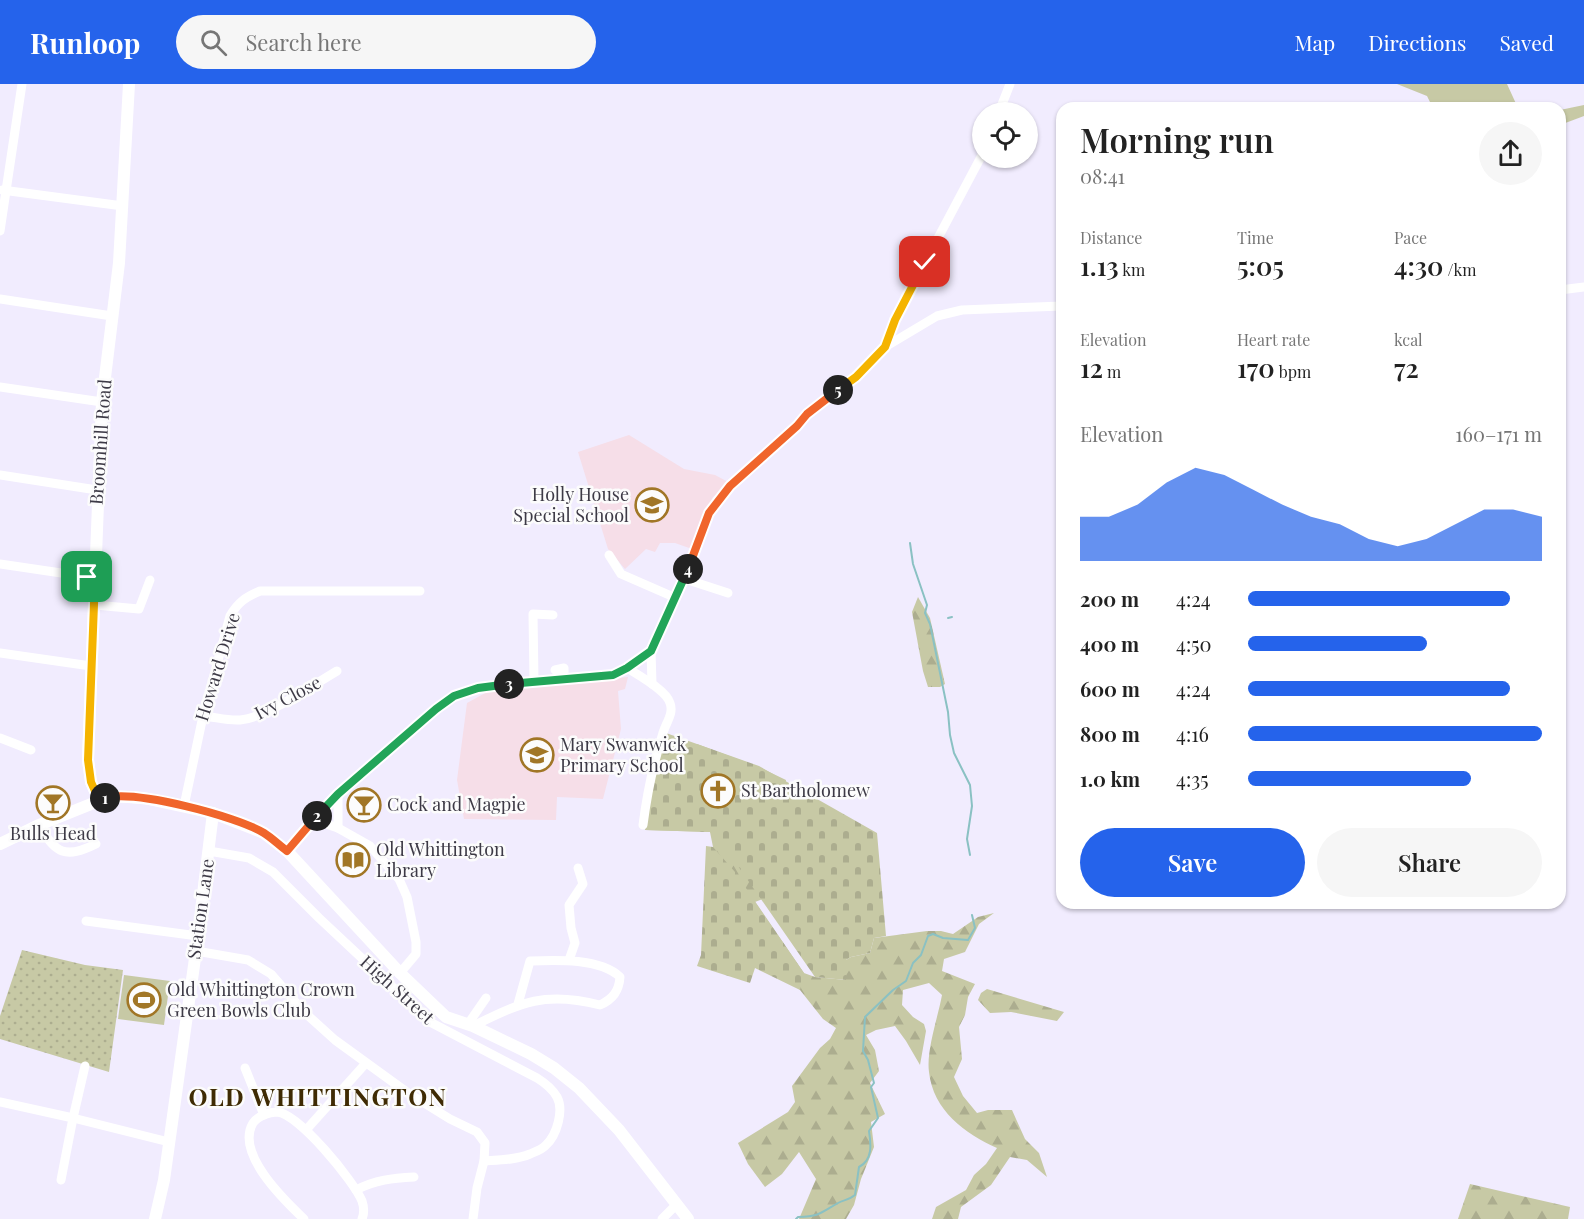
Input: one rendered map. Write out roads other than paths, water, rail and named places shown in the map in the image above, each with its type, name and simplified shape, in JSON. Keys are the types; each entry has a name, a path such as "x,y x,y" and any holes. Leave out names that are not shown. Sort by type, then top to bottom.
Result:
{"street":[{"path":"0,231 3,190 22,84"},
{"name":"Broomhill Road","path":"99,800 91,782 88,760 97,490 102,402 123,206 129,84"},
{"path":"1003,102 1010,84"},
{"path":"885,347 895,320 975,168"},
{"path":"3,190 123,206"},
{"path":"1566,289 1584,287"},
{"path":"0,299 112,316"},
{"path":"652,684 651,651 685,579 709,513 723,494 807,414 856,377 885,347 937,316 954,312 1056,306"},
{"path":"0,387 102,402"},
{"path":"0,475 97,490"},
{"path":"609,555 621,574 676,598"},
{"path":"0,564 95,578"},
{"path":"685,579 728,593"},
{"path":"94,605 139,609 150,580"},
{"name":"Howard Drive","path":"184,806 203,716 230,616 236,605 246,597 260,591 420,591"},
{"path":"534,681 533,614 553,615"},
{"path":"287,851 338,794 454,696 478,688 613,675 651,651"},
{"path":"0,653 91,666"},
{"path":"555,670 564,668 564,678"},
{"path":"627,668 652,684 670,700 672,711 663,730 648,789 643,825"},
{"name":"Ivy Close","path":"203,716 238,721 251,719 337,671"},
{"path":"0,738 31,750"},
{"path":"338,794 338,828"},
{"name":"High Street","path":"0,844 39,825 111,796 184,806 213,813 264,833 287,851 400,973 446,1017 470,1025 539,1059 579,1089 619,1130 688,1219"},
{"name":"Station Lane","path":"155,1219 164,1180 213,813"},
{"name":"High Street","path":"317,815 329,825 370,846 399,879 407,897 417,942 416,954 400,973"},
{"path":"39,825 48,841 59,851 69,854 80,852 96,844"},
{"name":"High Street","path":"209,851 249,858 273,872 430,1022 550,1087 558,1099 560,1112 558,1123 547,1145 528,1155 505,1160 484,1161"},
{"path":"569,960 575,943 569,905 583,884 578,868"},
{"path":"86,921 198,936"},
{"path":"196,951 248,960 271,974 304,1012 335,1040 417,1098 450,1119 477,1132 485,1143 484,1161 477,1188 473,1219"},
{"path":"470,1025 518,1004 558,998 576,999 600,1005 610,1000 620,987 620,977 613,970 569,960 530,961 518,1004"},
{"path":"470,1025 486,998"},
{"path":"306,1130 366,1063"},
{"path":"62,1180 85,1066"},
{"path":"245,1068 264,1115"},
{"path":"0,1102 169,1142"},
{"path":"304,1219 267,1177 254,1158 249,1144 249,1132 254,1121 264,1115 279,1112 290,1117 306,1130 356,1190 362,1202 362,1219"},
{"path":"356,1190 370,1183 390,1178 414,1177"},
{"path":"662,1219 676,1205"}],"waterway":[{"path":"910,543 913,564 927,605 925,613 930,624 954,753 970,785 972,806 967,839 970,855"},
{"path":"948,618 952,617"},
{"path":"796,1219 819,1214 855,1195 859,1167 869,1156 869,1131 878,1118 871,1087 874,1083 868,1060 863,1051 865,1017 893,990 906,981 913,963 921,955 928,936 933,934 943,938 968,940 975,928 972,915"}],"place":[{"name":"Holly House Special School","path":"652,505"},
{"name":"Mary Swanwick Primary School","path":"537,755"},
{"name":"St Bartholomew","path":"718,791"},
{"name":"Bulls Head","path":"53,803"},
{"name":"Cock and Magpie","path":"364,805"},
{"name":"Old Whittington Library","path":"353,860"},
{"name":"Old Whittington Crown Green Bowls Club","path":"144,1000"}],"district":[{"name":"OLD WHITTINGTON","path":"318,1098"}]}
